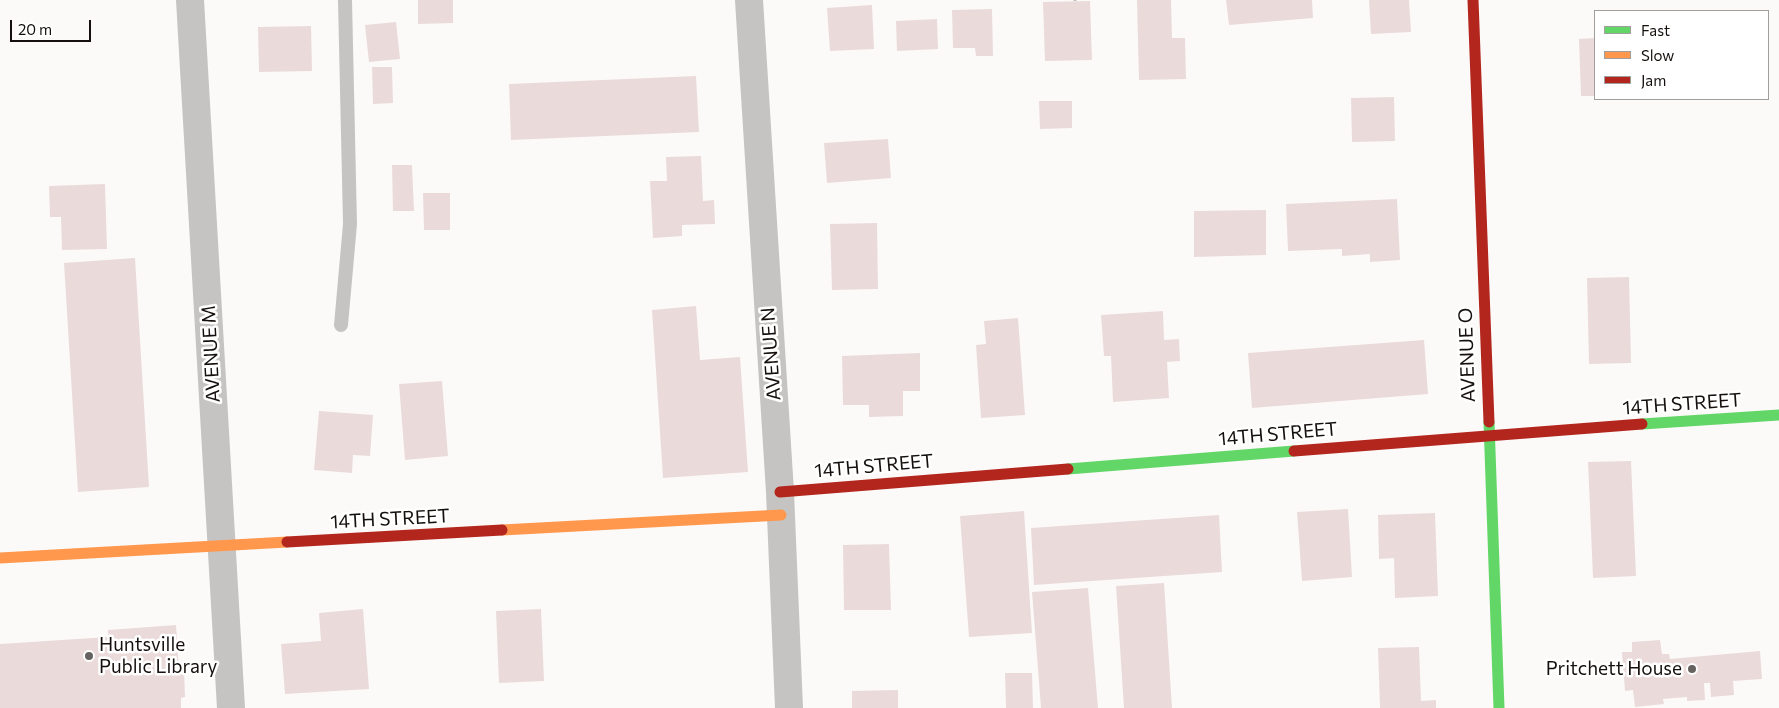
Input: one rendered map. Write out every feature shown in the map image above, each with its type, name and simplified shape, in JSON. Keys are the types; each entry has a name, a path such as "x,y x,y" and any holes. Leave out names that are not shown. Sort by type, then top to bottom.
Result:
{"street":[{"name":"AVENUE M","path":"190,0 231,708"},
{"name":"AVENUE N","path":"749,0 781,503 789,708"},
{"name":"AVENUE O","path":"1473,0 1487,435 1499,708"},
{"name":"14TH STREET","path":"0,558 223,545 781,503 1487,435 1779,415"}],"lane":[{"path":"341,325 350,224 345,0"}],"building":[{"path":"418,0 453,0 453,23 418,24"},
{"path":"1137,0 1171,0 1172,38 1185,38 1186,79 1139,80"},
{"path":"1226,0 1312,0 1313,18 1229,25"},
{"path":"1369,0 1409,0 1411,32 1371,34"},
{"path":"1090,1 1092,60 1045,61 1043,2"},
{"path":"872,5 874,49 830,51 827,8"},
{"path":"992,9 993,56 976,56 975,48 953,48 952,10"},
{"path":"937,19 938,49 897,51 896,21"},
{"path":"396,22 400,59 369,62 365,25"},
{"path":"311,26 312,71 259,72 258,27"},
{"path":"1594,38 1594,96 1581,96 1579,39"},
{"path":"372,67 392,67 393,103 373,104"},
{"path":"696,76 699,132 511,140 509,84"},
{"path":"1394,97 1395,141 1352,142 1351,98"},
{"path":"1039,101 1072,101 1072,128 1040,129"},
{"path":"888,139 891,178 827,183 824,143"},
{"path":"701,156 703,201 714,200 715,224 682,225 682,236 653,238 650,181 667,181 666,157"},
{"path":"392,165 412,165 414,211 393,211"},
{"path":"105,184 107,249 62,250 61,217 50,217 49,186"},
{"path":"423,193 450,193 450,230 424,230"},
{"path":"1397,199 1400,260 1370,262 1370,254 1342,256 1342,249 1288,251 1286,204"},
{"path":"1266,210 1266,255 1194,257 1194,211"},
{"path":"877,223 878,289 832,290 830,224"},
{"path":"135,258 149,487 78,492 64,263"},
{"path":"1629,277 1631,363 1589,364 1587,278"},
{"path":"696,306 700,360 740,357 748,472 663,478 652,310"},
{"path":"1163,311 1164,340 1179,339 1180,361 1167,362 1169,398 1113,402 1111,356 1104,356 1101,315"},
{"path":"1018,318 1025,415 981,418 976,345 986,344 984,321"},
{"path":"1424,340 1428,394 1252,408 1248,353"},
{"path":"920,353 920,391 903,391 903,416 869,417 869,405 843,405 842,356"},
{"path":"442,381 448,456 405,460 399,384"},
{"path":"319,411 373,415 370,456 353,455 352,473 314,470"},
{"path":"1631,461 1636,576 1593,578 1588,462"},
{"path":"1348,509 1352,577 1302,581 1297,512"},
{"path":"1024,511 1032,633 969,637 960,516"},
{"path":"1435,513 1438,596 1395,598 1394,558 1379,559 1378,515"},
{"path":"1219,515 1222,572 1034,585 1031,528"},
{"path":"889,544 891,610 844,610 843,545"},
{"path":"1164,583 1172,708 1124,708 1116,586"},
{"path":"1088,588 1098,708 1041,708 1032,592"},
{"path":"363,609 369,689 285,694 281,644 321,641 319,613"},
{"path":"541,609 544,681 499,683 496,611"},
{"name":"Huntsville Public Library","path":"176,625 179,670 184,669 185,697 181,698 181,708 0,708 0,644 108,637 108,630"},
{"name":"Pritchett House","path":"1660,640 1662,654 1669,654 1670,659 1760,651 1762,679 1733,681 1734,695 1711,697 1710,683 1704,683 1705,700 1687,701 1687,697 1663,699 1664,704 1635,707 1633,690 1625,691 1622,652 1632,652 1632,642"},
{"path":"1419,647 1421,701 1436,700 1436,708 1380,708 1378,648"},
{"path":"1005,673 1032,673 1033,708 1006,708"},
{"path":"898,690 898,708 852,708 852,691"}],"traffic: fast":[{"path":"1642,424 1779,415"},
{"path":"1489,422 1499,708"},
{"path":"1068,469 1294,451"}],"traffic: slow":[{"path":"502,530 781,515"},
{"path":"0,558 287,542"}],"traffic: jam":[{"path":"1473,0 1489,422"},
{"path":"1294,451 1642,424"},
{"path":"780,492 1068,469"},
{"path":"287,542 502,530"}],"place":[{"name":"Huntsville Public Library","path":"89,656"},
{"name":"Pritchett House","path":"1692,669"}]}
